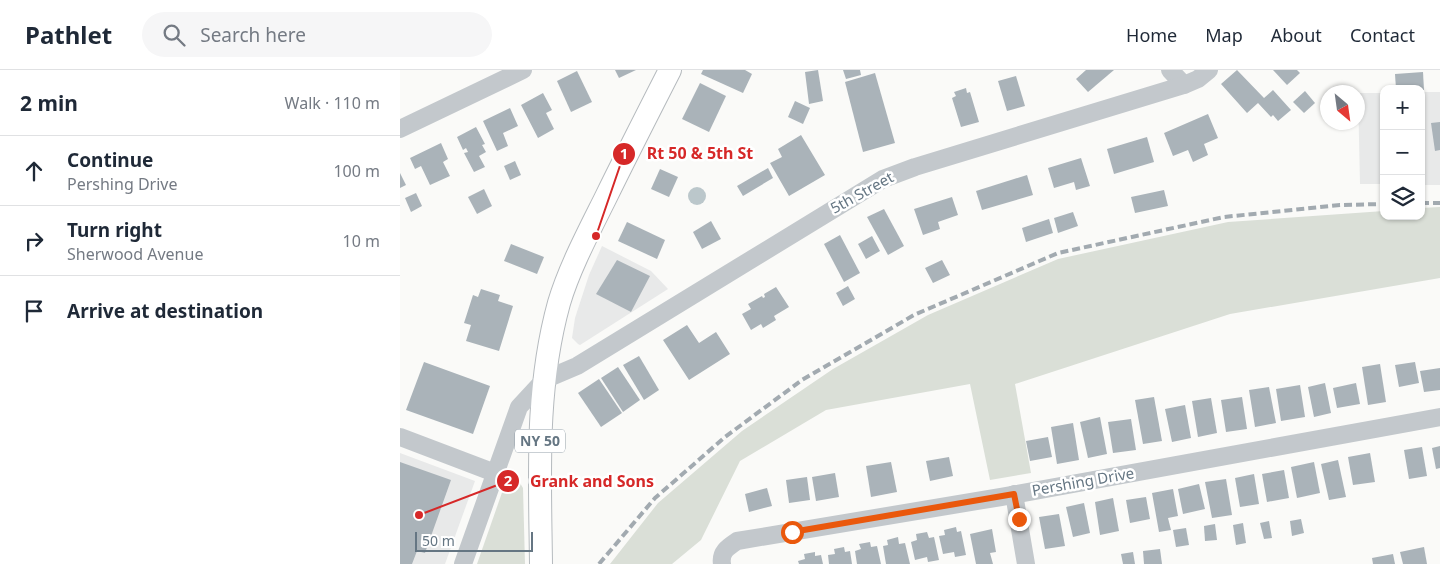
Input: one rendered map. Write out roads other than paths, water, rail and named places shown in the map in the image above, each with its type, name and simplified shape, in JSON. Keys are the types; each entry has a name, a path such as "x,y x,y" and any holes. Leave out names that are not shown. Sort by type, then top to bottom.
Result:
{"main road":[{"name":"NY 50","path":"541,564 540,416 544,380 560,302 584,240 670,70"}],"street":[{"path":"400,129 522,70"},
{"path":"1170,70 1184,85"},
{"name":"5th Street","path":"544,380 578,366 883,179 915,167 1184,85 1198,79 1208,70"},
{"path":"463,564 519,407 544,380"},
{"name":"Pershing Drive","path":"724,556 737,541 1014,494 1440,417"},
{"path":"400,437 495,473"},
{"path":"1014,494 1026,564"}],"railway":[{"path":"1425,203 1440,203"},
{"path":"599,564 655,498 725,437 802,380 914,315 1058,253 1224,217 1340,205 1380,204"}],"place":[{"name":"Rt 50 & 5th St","path":"596,236"},
{"name":"Grank and Sons","path":"419,515"}]}
